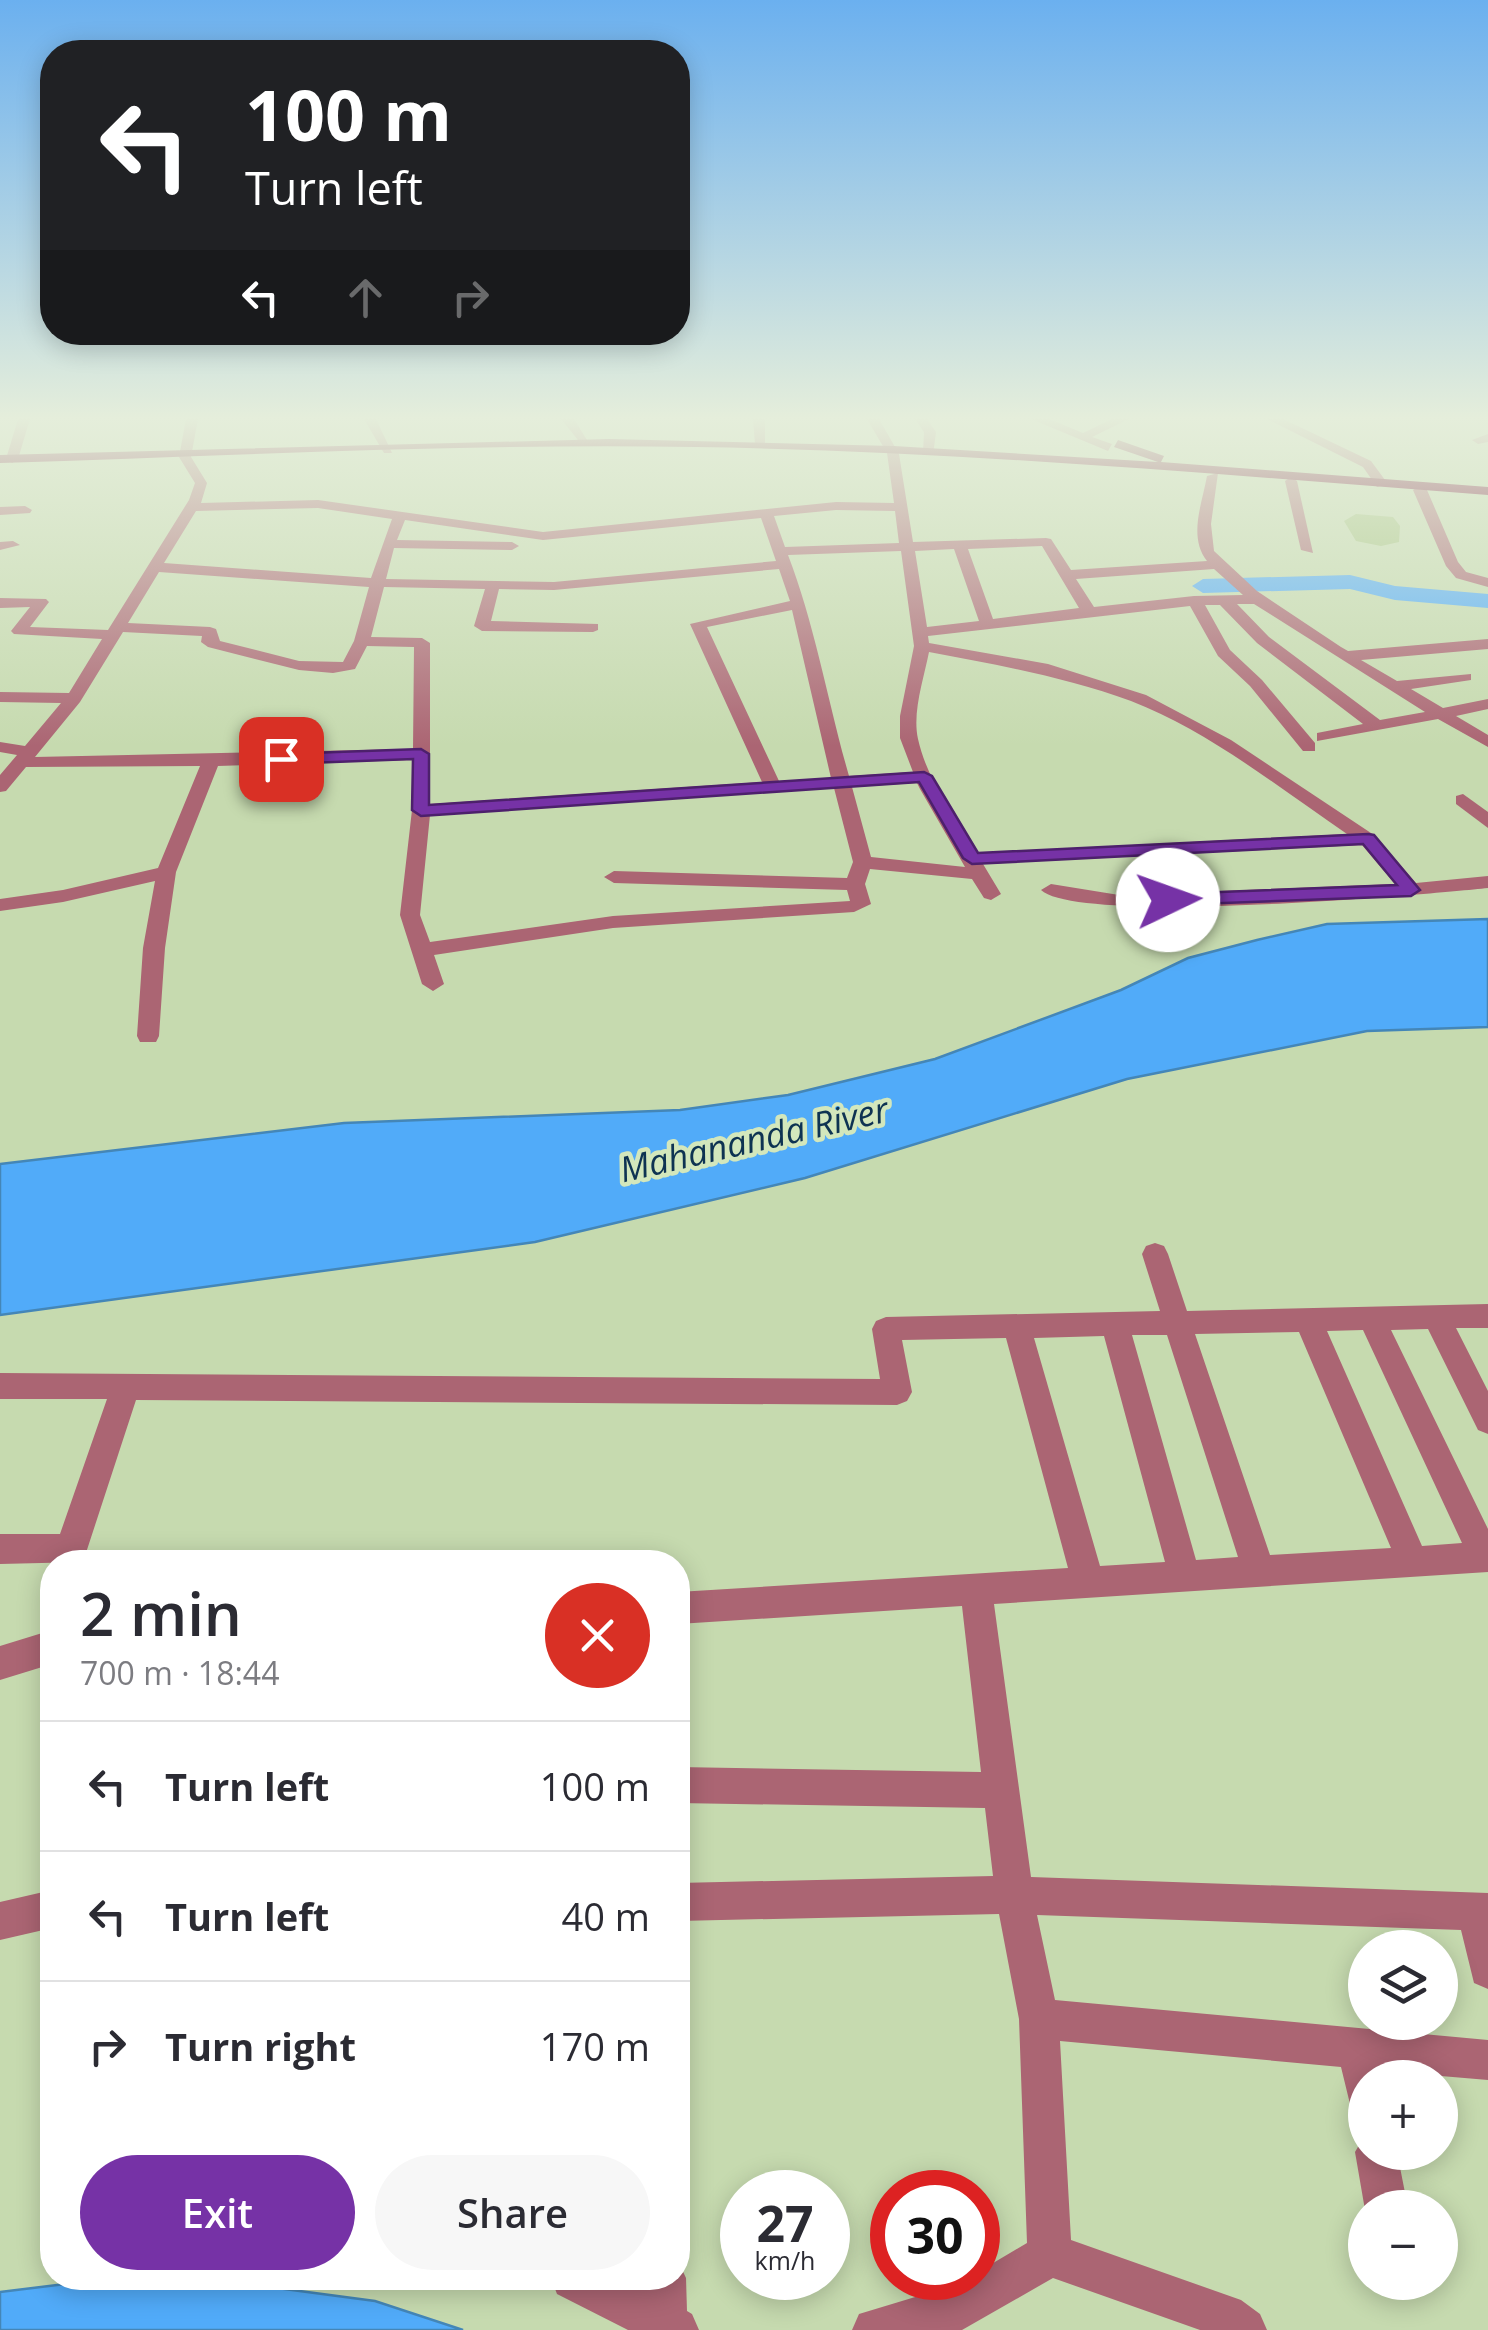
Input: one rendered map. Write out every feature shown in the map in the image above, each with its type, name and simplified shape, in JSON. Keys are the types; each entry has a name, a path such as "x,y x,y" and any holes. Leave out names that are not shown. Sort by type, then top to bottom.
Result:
{"street":[{"path":"0,788 74,698 180,528"},
{"path":"0,603 40,602 19,630 205,631 210,632 209,642 214,644 295,664 349,666 362,642 395,528"},
{"path":"484,528 544,536 667,528"},
{"path":"388,544 559,546 712,528"},
{"path":"422,950 613,922 847,908 860,904 855,884 863,862 816,694 798,604 771,528"},
{"path":"903,528 920,640 909,727 913,750 991,894"},
{"path":"1204,528 1203,539 1216,565 1247,591 1488,742"},
{"path":"1302,528 1308,550"},
{"path":"1436,528 1451,564 1461,574 1488,583"},
{"path":"157,568 381,583 554,586 782,557 1046,542 1088,610"},
{"path":"960,547 987,622"},
{"path":"1065,575 1216,565"},
{"path":"493,586 482,626 593,627"},
{"path":"920,640 987,622 1223,600 1247,591"},
{"path":"1194,600 1224,653 1316,742 1488,704"},
{"path":"1223,600 1263,640 1378,726"},
{"path":"773,787 698,624 798,604"},
{"path":"920,640 1048,668 1140,699 1225,744 1368,839 1411,890"},
{"path":"362,642 422,643 421,810 410,915 433,984"},
{"path":"1348,656 1488,644"},
{"path":"1398,686 1466,677"},
{"path":"0,697 74,698"},
{"path":"0,747 26,757 210,761 421,754"},
{"path":"148,1036 154,948 166,872 210,761"},
{"path":"421,810 924,776"},
{"path":"1463,800 1488,822"},
{"path":"863,862 956,874 976,865 1368,839"},
{"path":"0,905 63,896 166,872"},
{"path":"614,877 855,884"},
{"path":"1051,890 1119,901 1411,890 1488,882"},
{"path":"1155,1254 1174,1323 1259,1572"},
{"path":"0,1386 896,1392 886,1329 1488,1316"},
{"path":"1436,1317 1488,1421"},
{"path":"690,1607 1486,1557 1371,1318"},
{"path":"1308,1320 1412,1562"},
{"path":"1115,1324 1185,1576"},
{"path":"1017,1326 1088,1582"},
{"path":"71,1550 126,1387"},
{"path":"0,1549 40,1553"},
{"path":"976,1590 1014,1895 1039,2018 1050,2255"},
{"path":"0,1662 40,1644"},
{"path":"690,1785 1001,1790"},
{"path":"690,1902 1014,1895 1483,1912 1488,1969"},
{"path":"0,1921 40,1913"},
{"path":"1039,2018 1488,2060"},
{"path":"1358,2048 1360,2060"},
{"path":"875,2330 953,2311 1050,2255 1225,2316 1244,2330"},
{"path":"598,2290 670,2326"},
{"path":"666,2290 670,2326"}],"green space":[{"path":"1348,528 1400,528 1399,542 1381,546 1356,541"}],"water":[{"name":"Mahananda River","path":"1488,919 1488,1027 1367,1031 1127,1079 805,1178 535,1242 0,1315 0,1164 344,1123 680,1110 788,1095 935,1059 1121,990 1188,958 1257,940 1327,924"},
{"path":"40,2287 292,2290 375,2301 463,2330 0,2330 0,2292"}],"waterway":[{"path":"1203,586 1350,582 1395,593 1488,601"}],"route":[{"path":"281,759 421,754 421,810 924,776 972,858 1368,839 1411,890 1168,900"}]}
